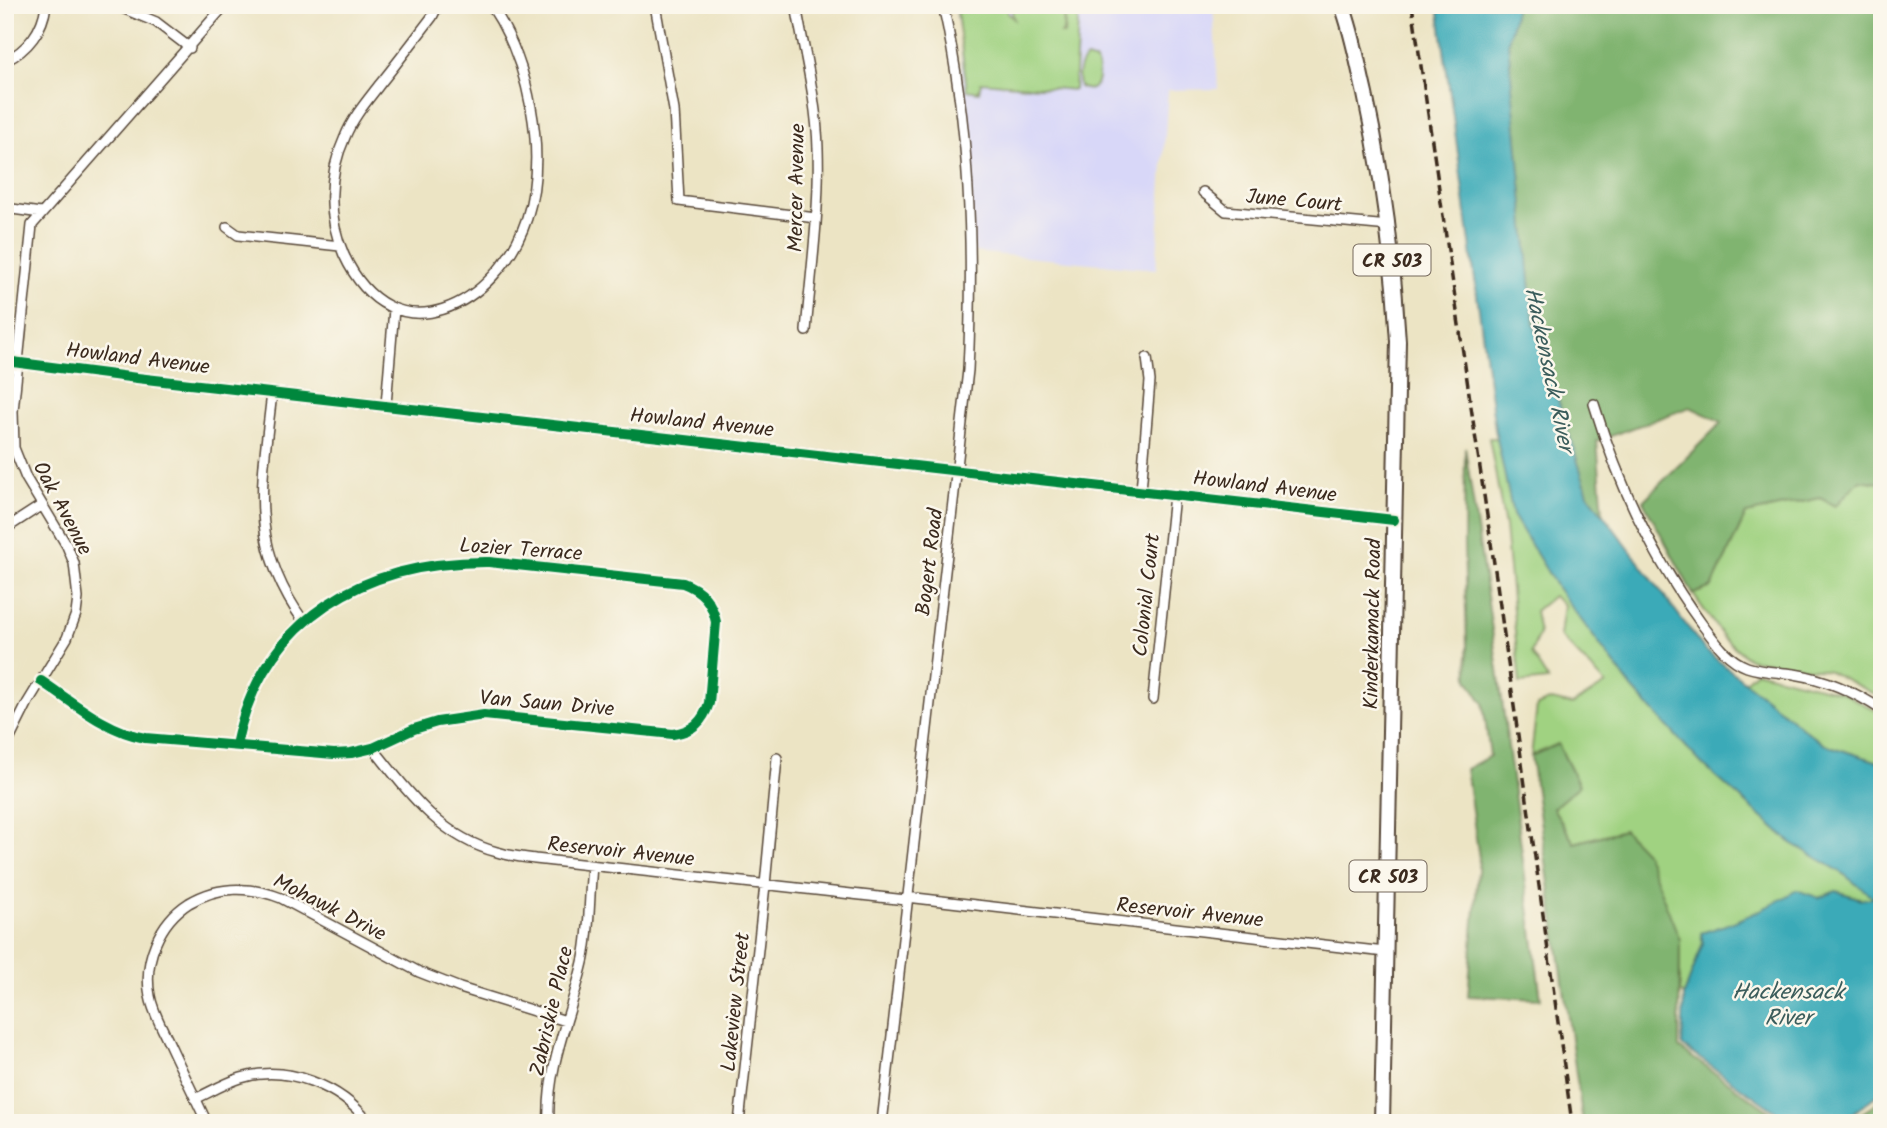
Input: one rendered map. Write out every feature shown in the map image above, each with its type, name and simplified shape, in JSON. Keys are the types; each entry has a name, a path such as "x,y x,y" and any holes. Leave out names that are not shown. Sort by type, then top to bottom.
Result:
{"main road":[{"name":"Kinderkamack Road","path":"1342,5 1369,113 1389,226 1399,351 1382,1123"}],"street":[{"path":"5,61 24,49 34,37 46,5"},
{"path":"115,5 156,22 190,48"},
{"name":"Oak Avenue","path":"6,741 71,630 78,598 74,563 68,547 26,478 14,447 12,430 33,225 225,5"},
{"path":"438,5 432,17 356,116 346,134 336,164 331,194 332,216 340,246 359,281 372,295 394,309 413,313 429,313 460,303 477,290 507,258 527,219 535,179 532,114 518,59 507,32 491,5"},
{"path":"655,5 674,110 678,201 816,218"},
{"name":"Mercer Avenue","path":"796,5 816,123 818,174 806,331"},
{"name":"Bogert Road","path":"883,1123 968,370 972,304 972,238 962,107 943,5"},
{"name":"June Court","path":"1203,192 1226,211 1389,226"},
{"path":"5,208 41,213"},
{"path":"227,227 238,235 340,246"},
{"path":"386,405 394,309"},
{"path":"1141,491 1150,381 1147,358"},
{"name":"Howland Avenue","path":"5,361 1394,520"},
{"path":"272,393 261,490 264,538 279,583 304,622"},
{"path":"1594,404 1623,488 1642,528 1688,605 1725,654 1746,667 1826,681 1882,710"},
{"name":"Colonial Court","path":"1153,699 1174,495"},
{"path":"5,530 42,505"},
{"name":"Lozier Terrace","path":"236,745 241,720 260,674 287,638 337,598 384,577 433,564 489,562 682,583 693,587 709,601 716,622 709,703 700,722 693,729"},
{"name":"Van Saun Drive","path":"41,681 124,733 145,738 334,754 373,748 436,722 484,715 673,734 693,729"},
{"name":"Reservoir Avenue","path":"373,748 421,807 458,836 497,853 592,866 1385,952"},
{"name":"Lakeview Street","path":"739,1123 777,758"},
{"name":"Zabriskie Place","path":"549,1123 552,1079 584,956 592,866"},
{"name":"Mohawk Drive","path":"207,1123 153,1010 148,978 150,959 164,927 185,905 215,891 248,888 281,898 419,972 460,988 566,1021"},
{"path":"195,1098 240,1079 258,1075 294,1076 336,1093 369,1123"}],"shaded area":[{"path":"954,5 1213,5 1218,89 1168,90 1156,269 972,252 960,38"}],"green space":[{"path":"956,5 1008,5 1007,12 1014,19 1010,5 1064,5 1063,32 1059,34 1064,34 1066,5 1079,5 1074,90 981,82 979,92 967,90"},
{"path":"1516,5 1882,5 1882,483 1860,480 1835,506 1820,498 1746,514 1712,587 1693,594 1643,501 1722,422 1690,407 1597,441 1603,514 1588,494 1534,324 1508,42"},
{"path":"1087,58 1096,61 1098,72 1097,83 1091,89 1079,87 1080,67"},
{"path":"1489,438 1497,438 1513,515 1558,589 1633,689 1703,765 1790,842 1841,872 1875,898 1862,899 1836,891 1819,898 1797,891 1750,915 1701,933 1703,943 1684,995 1680,992 1680,940 1624,830 1574,843 1553,808 1579,785 1558,744 1531,756 1537,706 1552,700 1572,705 1606,684 1560,636 1564,605 1553,596 1535,611 1539,634 1531,653 1548,680 1520,683 1505,527"},
{"path":"1465,447 1499,677 1541,999 1468,996 1479,858 1466,769 1490,756 1483,703 1468,679 1464,544"},
{"path":"1860,480 1882,483 1882,698 1829,671 1749,659 1724,638 1693,594 1712,587 1746,514 1820,498"},
{"path":"1756,671 1843,693 1882,714 1882,763 1823,744 1744,682"},
{"path":"1558,744 1579,786 1553,808 1574,843 1624,830 1645,852 1680,940 1679,1048 1786,1123 1583,1123 1531,756"},
{"path":"1882,1100 1882,1123 1846,1123"}],"water":[{"name":"Hackensack River","path":"1438,5 1516,5 1508,42 1534,324 1588,494 1705,650 1823,744 1882,763 1882,1091 1840,1123 1792,1123 1682,1046 1684,995 1703,943 1701,933 1750,915 1797,890 1819,898 1836,891 1861,899 1874,898 1841,872 1790,842 1703,765 1633,689 1558,589 1513,515 1495,429"}],"railway":[{"path":"1412,5 1496,577 1572,1123"}],"cycle path":[{"path":"5,361 1394,520"},
{"path":"41,681 104,723 145,738 334,754 373,748 414,729 437,722 484,715 673,734 686,731 696,724 709,703 716,622 709,603 701,593 683,583 489,562 444,564 401,572 362,586 326,605 295,631 269,662 250,700 236,745"}]}
